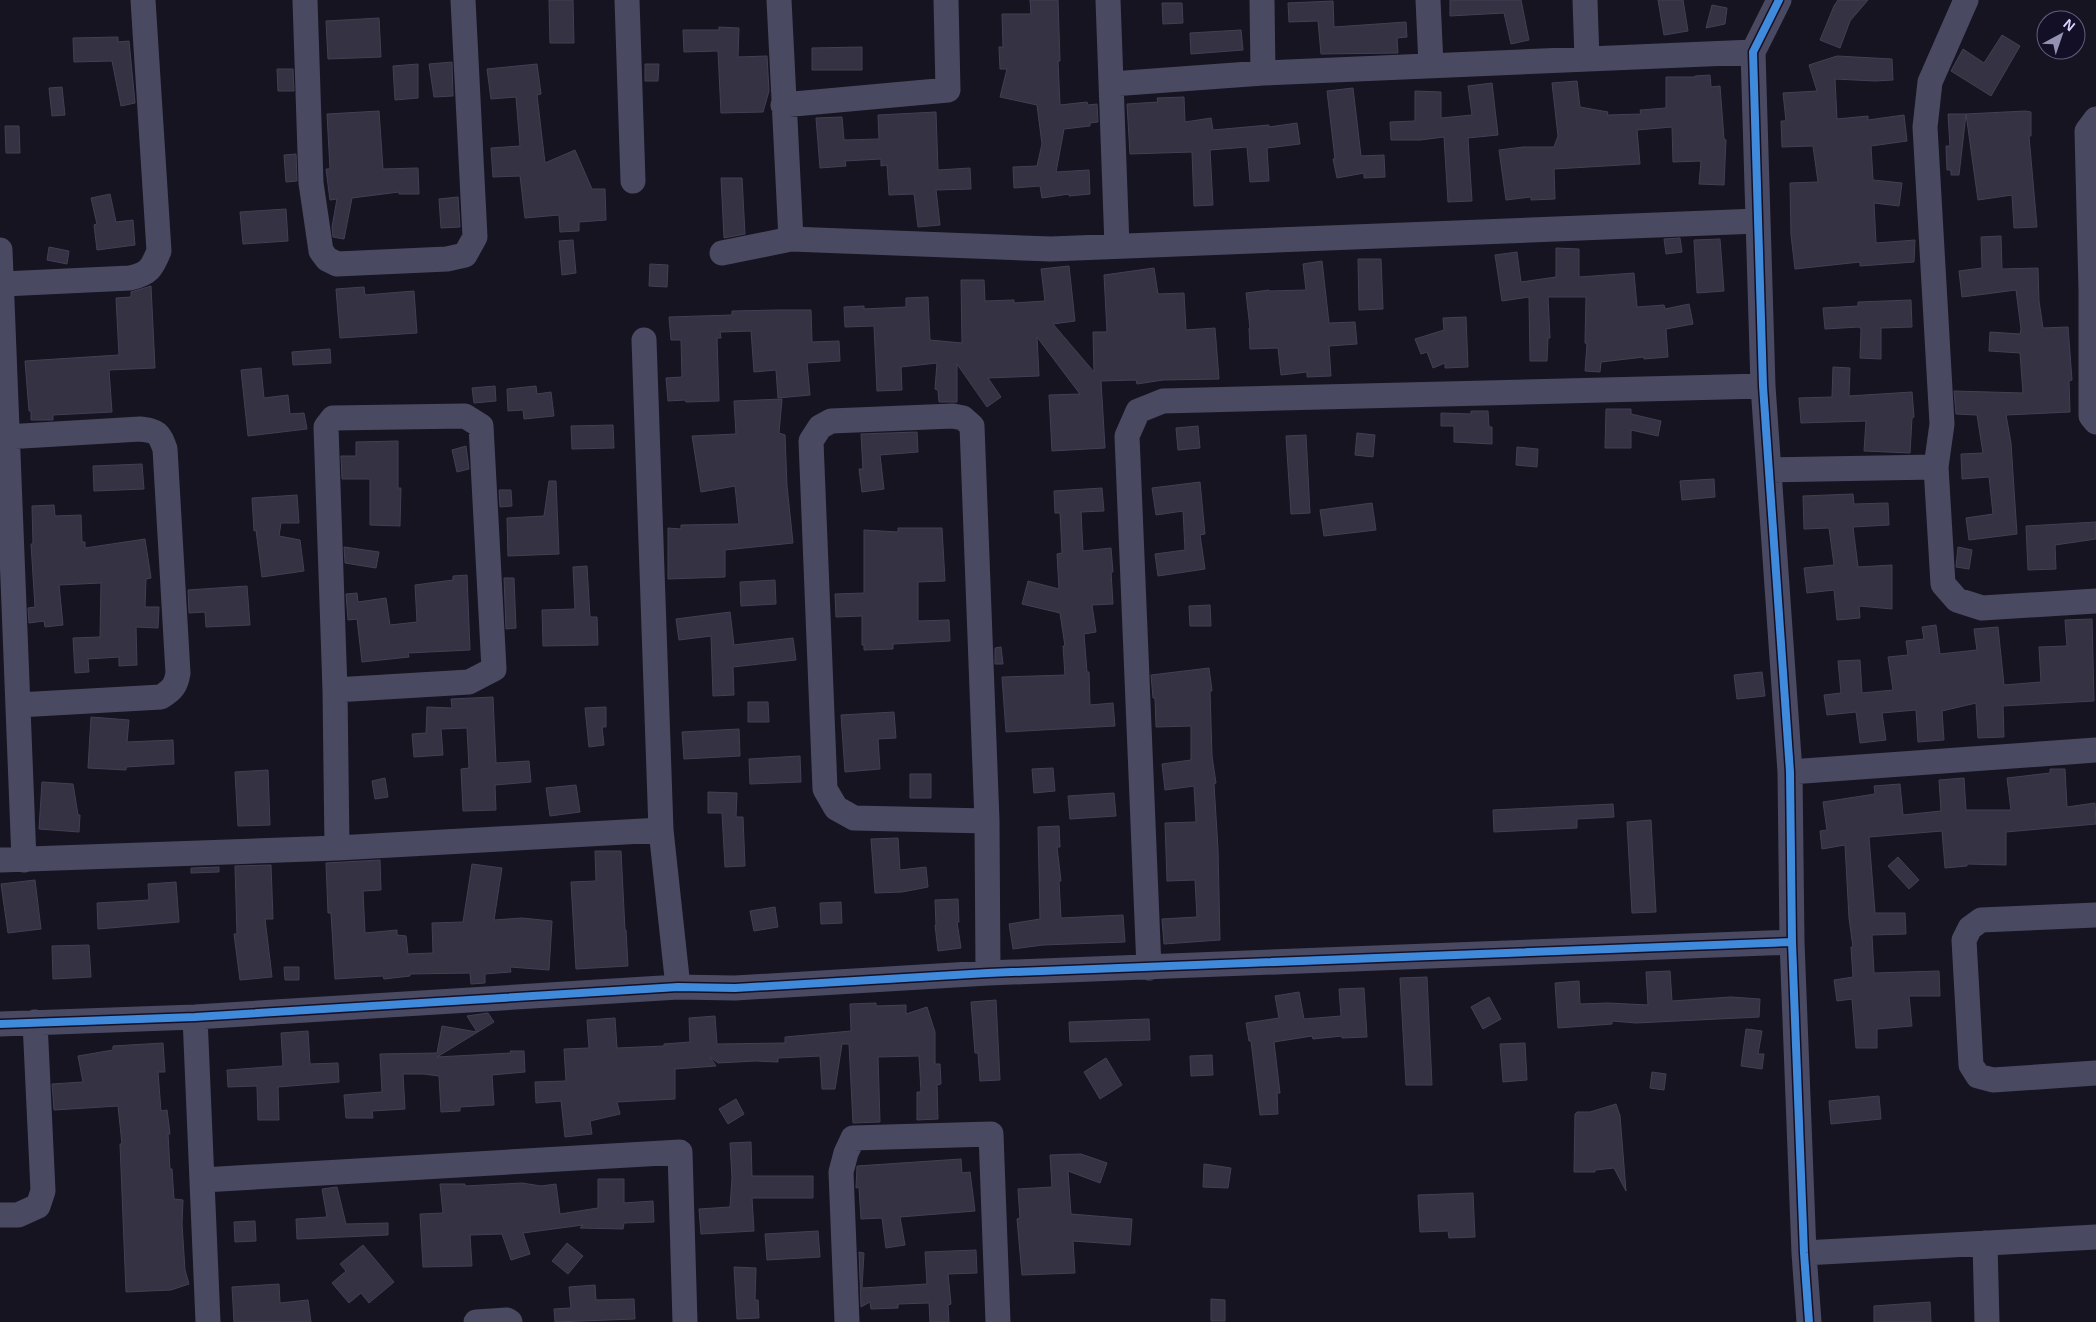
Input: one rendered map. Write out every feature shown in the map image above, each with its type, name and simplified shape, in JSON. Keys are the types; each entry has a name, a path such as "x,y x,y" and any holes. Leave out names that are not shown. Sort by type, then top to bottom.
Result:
{"street":[{"path":"3,284 130,278 143,276 153,265 159,251 143,0"},
{"path":"305,0 311,183 320,251 327,259 338,264 447,259 465,255 474,237 463,0"},
{"path":"626,0 633,181"},
{"path":"779,0 791,239"},
{"path":"783,105 948,90 946,0"},
{"path":"1108,0 1117,246"},
{"path":"1262,0 1263,73"},
{"path":"1428,0 1431,66"},
{"path":"1585,0 1587,59"},
{"path":"1779,0 1753,52 1762,386 1790,772 1792,942 1804,1252 1809,1322"},
{"path":"1966,0 1930,82 1926,127 1942,424 1936,466 1943,584 1957,600 1982,608 2096,601"},
{"path":"1112,84 1263,73 1753,52"},
{"path":"2096,119 2087,131 2094,289 2091,416 2096,422"},
{"path":"722,253 791,239 1051,249 1758,221"},
{"path":"0,250 3,284 6,437 18,705 12,860 338,848 661,830"},
{"path":"644,340 661,830 678,987"},
{"path":"1149,968 1126,436 1138,411 1163,401 1762,386"},
{"path":"336,690 469,682 494,669 481,426 465,416 333,418 326,427 336,690 338,848"},
{"path":"987,821 854,818 836,808 825,789 811,441 820,427 831,421 953,416 963,418 972,426 987,821 988,973"},
{"path":"6,437 140,429 154,431 160,436 165,449 178,673 177,682 172,691 161,697 18,705"},
{"path":"1769,470 1936,466"},
{"path":"1790,772 2096,750"},
{"path":"2096,915 1981,920 1970,928 1964,940 1971,1065 1978,1076 1993,1080 2096,1074"},
{"path":"0,1024 195,1018 678,987 735,988 988,973 1792,942"},
{"path":"195,1018 208,1322"},
{"path":"0,1215 18,1215 38,1206 43,1191 35,1022"},
{"path":"847,1322 841,1172 846,1153 853,1138 991,1134 998,1322"},
{"path":"203,1180 680,1152 685,1322"},
{"path":"1804,1252 2096,1237"},
{"path":"1986,1243 1987,1322"},
{"path":"476,1322 507,1320 510,1322"}],"building":[{"path":"549,0 573,0 574,43 550,43"},
{"path":"1030,0 1058,0 1060,105 1087,102 1088,105 1097,104 1098,122 1090,123 1090,126 1064,129 1056,172 1089,170 1090,194 1069,196 1069,194 1042,198 1040,186 1014,188 1013,167 1037,166 1042,144 1037,105 1000,97 1007,69 1000,69 999,47 1003,47 1002,14 1031,14"},
{"path":"1450,0 1521,0 1529,40 1511,44 1504,13 1450,16"},
{"path":"1658,0 1683,0 1688,31 1664,35"},
{"path":"1838,0 1868,0 1850,21 1840,48 1820,40"},
{"path":"1333,1 1334,27 1406,22 1407,37 1397,38 1398,53 1321,54 1318,21 1289,22 1288,3"},
{"path":"1162,3 1182,3 1183,23 1163,24"},
{"path":"1712,5 1727,8 1725,24 1706,28"},
{"path":"379,18 381,57 328,59 326,21"},
{"path":"719,27 739,28 738,57 767,56 769,91 763,112 721,113 718,51 684,52 683,30 719,30"},
{"path":"1241,30 1243,50 1191,54 1190,33"},
{"path":"2002,35 2020,46 1991,96 1951,71 1963,49 1984,63"},
{"path":"118,37 118,42 129,41 135,103 121,106 112,61 74,62 73,38"},
{"path":"862,47 862,70 812,70 812,48"},
{"path":"1837,56 1892,59 1893,80 1835,79 1837,119 1868,116 1868,120 1904,115 1907,141 1871,146 1873,180 1902,183 1899,206 1874,203 1876,243 1915,240 1914,262 1860,266 1860,262 1795,269 1791,235 1790,183 1818,182 1813,146 1782,147 1781,121 1786,121 1783,93 1817,91 1809,65"},
{"path":"452,62 453,96 434,97 429,64"},
{"path":"418,64 418,98 395,100 393,66"},
{"path":"537,64 541,94 537,95 545,163 575,150 592,189 605,189 606,220 579,222 579,231 560,232 559,215 525,218 520,176 493,177 491,148 520,146 516,97 491,99 487,69"},
{"path":"645,64 659,64 658,81 645,81"},
{"path":"277,69 293,69 294,91 278,91"},
{"path":"1710,75 1711,87 1720,86 1724,139 1726,140 1724,185 1699,184 1701,161 1673,162 1672,127 1637,130 1640,164 1554,169 1555,199 1531,200 1531,197 1506,200 1499,150 1523,147 1554,147 1558,136 1552,83 1577,81 1580,107 1608,112 1607,115 1641,114 1640,110 1666,108 1666,77"},
{"path":"1492,83 1498,135 1468,138 1472,201 1448,202 1444,137 1420,140 1391,140 1390,122 1415,121 1415,91 1441,92 1441,118 1472,115 1468,86"},
{"path":"62,87 65,115 52,116 49,88"},
{"path":"1353,88 1361,156 1384,155 1385,177 1364,178 1364,173 1337,178 1333,159 1335,159 1327,91"},
{"path":"1184,97 1185,122 1211,118 1213,130 1269,125 1269,127 1297,123 1300,144 1267,148 1269,181 1250,182 1247,147 1210,150 1213,205 1194,206 1192,152 1130,154 1127,104 1158,102 1157,98"},
{"path":"379,111 383,169 418,168 419,194 399,194 399,192 352,198 344,239 333,237 332,227 337,199 330,200 326,169 330,169 327,114"},
{"path":"936,112 938,170 970,168 971,189 936,190 940,225 918,227 914,194 889,195 887,165 881,166 881,159 845,161 846,166 820,168 816,118 842,117 844,140 879,139 878,115"},
{"path":"2031,112 2031,136 2029,136 2037,227 2014,228 2012,195 1978,200 1966,114"},
{"path":"1948,114 1966,114 1959,175 1951,175 1951,170 1947,170 1946,146 1950,146"},
{"path":"5,126 19,126 20,153 6,153"},
{"path":"296,154 297,181 286,182 284,155"},
{"path":"721,178 742,178 745,234 724,238"},
{"path":"110,194 116,222 133,220 135,245 97,250 94,225 97,224 91,198"},
{"path":"458,197 460,227 441,228 439,199"},
{"path":"286,209 288,241 243,244 240,212"},
{"path":"2001,236 2002,269 2038,268 2039,301 2043,328 2068,327 2072,380 2069,381 2070,412 2006,415 2011,443 2017,534 1969,540 1966,518 1993,514 1989,477 1962,479 1961,454 1983,453 1977,415 1956,414 1954,391 2023,393 2020,353 1989,351 1990,332 2020,334 2016,290 1962,297 1959,271 1982,268 1981,237"},
{"path":"1680,238 1682,252 1666,254 1664,239"},
{"path":"1720,239 1724,291 1697,293 1694,240"},
{"path":"573,240 576,273 562,275 559,241"},
{"path":"49,247 69,251 67,264 47,260"},
{"path":"1556,248 1579,249 1579,277 1634,273 1637,307 1664,305 1665,309 1689,304 1693,324 1666,329 1668,357 1644,359 1644,357 1601,362 1600,372 1585,371 1587,344 1585,343 1586,297 1548,297 1550,338 1548,338 1547,361 1530,361 1529,297 1502,301 1495,255 1517,252 1521,282 1556,277"},
{"path":"1358,259 1381,259 1383,309 1359,310"},
{"path":"1322,261 1329,323 1355,322 1357,344 1329,346 1331,376 1307,377 1307,372 1281,375 1278,348 1250,349 1246,293 1269,290 1306,290 1303,264"},
{"path":"650,264 668,265 667,287 649,286"},
{"path":"1069,266 1075,321 1053,324 1094,372 1093,332 1107,332 1104,275 1154,268 1158,294 1184,293 1186,330 1215,328 1219,379 1163,380 1137,384 1136,380 1101,381 1105,448 1052,451 1049,395 1080,394 1037,337 1039,376 988,378 1001,397 987,407 957,364 957,402 939,402 938,390 935,389 937,363 901,367 902,390 877,391 874,326 845,327 844,307 864,306 864,309 906,307 906,298 928,297 930,340 962,343 961,280 984,280 985,301 1014,300 1014,303 1045,301 1041,269"},
{"path":"151,286 155,368 109,370 112,412 53,415 53,420 31,420 25,361 119,355 116,298 131,297 131,292"},
{"path":"364,287 365,295 414,291 417,333 340,338 336,289"},
{"path":"1911,300 1912,327 1881,328 1881,359 1860,358 1861,329 1859,327 1825,329 1823,308 1858,306 1858,302"},
{"path":"811,310 812,342 839,341 840,361 807,363 810,395 778,398 776,370 754,372 751,331 720,332 721,338 717,338 719,401 668,401 666,378 682,377 681,340 671,340 669,317 732,315 732,311"},
{"path":"1466,317 1468,367 1445,368 1445,363 1433,368 1427,352 1421,354 1415,339 1444,330 1443,318"},
{"path":"330,349 331,363 293,365 292,352"},
{"path":"1833,367 1850,368 1849,396 1912,392 1914,417 1912,418 1910,453 1864,451 1866,421 1801,423 1799,398 1832,397"},
{"path":"261,368 264,398 288,395 290,414 304,413 307,429 248,436 241,370"},
{"path":"495,386 496,401 474,403 472,388"},
{"path":"536,386 537,394 551,392 554,416 524,419 523,410 508,411 507,389"},
{"path":"782,399 779,433 785,435 787,486 793,543 725,550 725,577 668,579 668,528 681,529 681,525 739,524 735,486 701,492 692,436 736,434 734,401"},
{"path":"1606,409 1631,409 1631,414 1661,421 1658,436 1631,430 1631,448 1605,448"},
{"path":"1471,411 1488,411 1489,427 1492,427 1492,444 1454,442 1454,426 1441,426 1441,413 1471,414"},
{"path":"613,425 614,448 572,449 571,426"},
{"path":"1198,426 1200,448 1178,450 1176,428"},
{"path":"917,432 918,452 880,455 884,489 862,492 859,469 863,469 861,434"},
{"path":"1357,433 1375,435 1373,457 1355,455"},
{"path":"1306,435 1310,513 1291,514 1286,436"},
{"path":"398,441 398,488 401,488 400,526 370,525 370,479 342,479 341,456 356,456 356,442"},
{"path":"466,446 469,469 457,472 452,450"},
{"path":"1517,447 1538,449 1537,467 1516,465"},
{"path":"142,464 144,489 94,491 93,466"},
{"path":"1714,479 1715,497 1682,500 1680,481"},
{"path":"549,481 556,481 559,554 508,556 507,518 544,516"},
{"path":"1200,482 1205,534 1200,535 1205,569 1158,576 1155,554 1185,550 1183,511 1156,515 1152,488"},
{"path":"1102,488 1104,511 1081,512 1083,551 1111,548 1113,604 1092,605 1096,632 1084,634 1087,672 1089,672 1090,705 1113,703 1115,726 1006,732 1002,677 1065,675 1063,646 1065,646 1060,613 1022,604 1028,581 1059,589 1057,554 1062,553 1060,513 1055,513 1054,491"},
{"path":"499,490 511,490 512,506 500,507"},
{"path":"1853,494 1854,504 1888,503 1889,525 1853,527 1858,567 1892,565 1892,609 1859,606 1860,618 1837,620 1834,590 1807,593 1804,568 1834,565 1829,528 1804,529 1803,496"},
{"path":"297,495 299,523 281,523 279,536 300,540 304,571 262,577 256,530 254,531 252,498"},
{"path":"1372,503 1376,530 1324,536 1320,510"},
{"path":"54,505 55,516 81,515 82,542 85,542 85,548 145,539 151,578 146,579 145,607 159,607 158,628 136,627 137,665 119,666 119,657 88,659 89,672 75,673 73,638 100,637 101,583 59,585 63,625 45,627 44,621 29,623 28,608 35,607 31,544 33,544 32,506"},
{"path":"2096,522 2096,539 2055,545 2056,569 2028,570 2026,526"},
{"path":"898,528 942,528 945,581 918,582 918,621 949,620 950,641 893,644 893,649 864,650 864,645 862,645 862,616 836,617 835,594 864,593 864,530 898,532"},
{"path":"344,547 379,552 376,568 345,563"},
{"path":"1958,547 1972,550 1969,569 1956,567"},
{"path":"587,566 590,617 597,617 598,645 543,646 542,610 575,609 573,567"},
{"path":"467,575 470,650 408,653 409,657 362,662 357,619 348,620 346,594 357,593 358,602 386,598 390,625 417,622 415,585 453,580 453,576"},
{"path":"504,578 514,578 516,628 506,629"},
{"path":"775,580 776,604 741,606 740,582"},
{"path":"247,586 250,625 206,627 205,612 189,613 188,590"},
{"path":"1210,605 1211,626 1190,626 1189,606"},
{"path":"730,612 734,645 793,638 796,660 733,667 734,695 713,696 711,636 679,640 676,619"},
{"path":"2092,619 2094,701 2003,706 2004,737 1978,738 1976,703 1942,711 1944,740 1918,742 1916,710 1882,713 1886,740 1860,743 1856,712 1827,715 1824,695 1841,693 1838,661 1860,660 1862,693 1893,690 1888,657 1908,655 1906,641 1924,639 1922,627 1936,625 1940,654 1977,650 1974,629 1998,627 2004,685 2041,682 2039,647 2067,646 2065,620"},
{"path":"1001,647 1003,664 995,664 995,648"},
{"path":"1209,668 1212,691 1210,691 1212,756 1216,783 1214,784 1220,940 1164,944 1162,919 1197,917 1195,880 1167,881 1165,823 1196,822 1194,786 1165,790 1162,764 1191,760 1191,726 1156,727 1155,698 1153,698 1151,675"},
{"path":"1762,672 1765,696 1737,699 1734,675"},
{"path":"493,697 496,763 529,761 531,782 495,785 496,810 463,811 461,769 469,768 467,728 441,729 443,755 414,757 412,734 426,733 427,707 452,708 451,699"},
{"path":"748,702 768,702 769,722 748,722"},
{"path":"606,707 606,727 602,727 604,745 589,747 585,708"},
{"path":"894,712 896,738 878,739 880,769 845,772 841,715"},
{"path":"91,717 129,720 127,742 173,740 174,764 126,767 126,770 88,768"},
{"path":"739,729 740,756 684,759 682,732"},
{"path":"800,756 801,782 750,784 749,759"},
{"path":"1053,768 1055,791 1034,793 1032,769"},
{"path":"2050,769 2065,769 2067,807 2095,803 2096,824 2006,832 2006,865 1967,864 1967,866 1945,868 1942,831 1869,837 1875,913 1905,913 1906,934 1872,935 1874,973 1939,971 1940,996 1909,996 1912,1026 1877,1029 1877,1048 1856,1048 1852,999 1837,1001 1834,980 1853,977 1851,947 1853,947 1849,918 1845,845 1822,849 1820,831 1827,830 1823,802 1875,794 1874,786 1900,784 1903,815 1941,811 1939,780 1964,778 1966,810 2011,810 2007,778 2050,773"},
{"path":"268,770 270,825 238,826 235,772"},
{"path":"910,774 931,774 931,798 910,798"},
{"path":"385,778 388,797 375,799 372,781"},
{"path":"42,782 73,784 78,815 80,815 79,832 39,829"},
{"path":"576,785 580,812 550,816 546,788"},
{"path":"708,792 737,793 736,817 743,817 745,866 725,867 722,813 708,813"},
{"path":"1114,793 1116,816 1070,819 1068,796"},
{"path":"1613,804 1614,817 1577,819 1577,828 1494,832 1493,810"},
{"path":"1651,820 1656,912 1632,913 1627,822"},
{"path":"1059,826 1060,847 1057,847 1061,881 1059,881 1061,918 1123,915 1125,942 1043,945 1013,949 1009,924 1040,919 1038,827"},
{"path":"898,838 900,870 926,867 928,887 902,892 875,893 871,839"},
{"path":"595,851 621,851 628,966 576,969 571,882 596,881"},
{"path":"1898,857 1919,880 1909,889 1888,866"},
{"path":"380,860 381,890 363,891 365,933 397,930 397,935 406,936 408,954 433,953 432,923 463,922 472,864 502,868 494,920 522,918 552,921 549,970 510,967 511,972 485,974 485,983 471,984 470,973 410,974 410,976 384,979 383,976 335,979 331,913 328,913 326,863"},
{"path":"271,865 273,919 265,919 272,977 240,980 234,934 237,934 235,866"},
{"path":"219,867 219,872 191,873 191,868"},
{"path":"35,880 41,929 8,933 1,884"},
{"path":"176,882 179,922 98,929 97,903 149,900 148,884"},
{"path":"958,899 959,922 957,922 961,948 938,951 935,900"},
{"path":"841,902 842,923 821,924 820,903"},
{"path":"775,907 778,927 754,931 750,911"},
{"path":"89,945 91,977 53,979 52,946"},
{"path":"284,967 299,967 299,980 285,980"},
{"path":"1670,971 1672,1001 1731,997 1760,999 1759,1017 1636,1023 1612,1021 1612,1024 1558,1028 1555,983 1579,981 1580,1004 1648,1005 1646,972"},
{"path":"1427,977 1432,1085 1406,1085 1400,978"},
{"path":"1364,988 1367,1037 1342,1038 1342,1036 1313,1039 1312,1036 1274,1042 1280,1093 1277,1093 1278,1114 1260,1115 1251,1041 1249,1041 1246,1023 1279,1018 1275,996 1299,992 1304,1019 1341,1016 1339,989"},
{"path":"1489,997 1501,1019 1483,1029 1471,1007"},
{"path":"996,1000 1000,1080 980,1081 978,1053 975,1053 971,1002"},
{"path":"876,1003 876,1006 906,1005 906,1014 927,1007 935,1032 935,1064 940,1064 941,1084 937,1085 938,1119 917,1120 917,1092 921,1092 919,1056 878,1057 880,1122 853,1123 849,1044 842,1044 835,1089 822,1089 820,1056 778,1058 778,1062 718,1063 710,1057 716,1066 675,1069 675,1099 617,1102 620,1114 590,1121 592,1134 565,1137 561,1101 536,1103 535,1082 566,1081 564,1049 589,1048 587,1020 615,1018 617,1048 664,1046 664,1044 690,1042 689,1018 715,1016 717,1044 785,1043 785,1037 851,1031 850,1004"},
{"path":"488,1013 494,1022 437,1057 524,1051 525,1072 492,1075 494,1105 460,1107 460,1111 441,1112 439,1076 403,1074 405,1109 372,1111 373,1118 346,1118 344,1095 382,1092 380,1054 437,1053 442,1026 477,1032 467,1016"},
{"path":"1149,1019 1150,1040 1070,1042 1069,1022"},
{"path":"1746,1029 1762,1031 1758,1054 1764,1054 1762,1069 1741,1066"},
{"path":"308,1031 310,1064 338,1063 339,1082 278,1087 279,1120 258,1120 257,1086 228,1087 227,1070 283,1066 281,1033"},
{"path":"163,1043 165,1072 158,1072 161,1111 167,1110 170,1134 168,1134 170,1169 172,1169 174,1199 183,1200 182,1224 185,1270 189,1284 171,1290 126,1292 120,1144 122,1144 118,1106 54,1110 52,1084 83,1082 78,1056 113,1050 113,1046"},
{"path":"1525,1043 1527,1080 1503,1082 1500,1044"},
{"path":"1212,1055 1213,1075 1191,1076 1190,1056"},
{"path":"1106,1058 1122,1085 1100,1099 1084,1072"},
{"path":"1652,1072 1666,1074 1664,1090 1650,1088"},
{"path":"1879,1096 1881,1119 1831,1124 1829,1101"},
{"path":"736,1099 744,1114 728,1124 719,1109"},
{"path":"1616,1104 1620,1116 1626,1191 1614,1168 1595,1170 1595,1172 1574,1172 1575,1114 1577,1112 1590,1112"},
{"path":"751,1142 752,1176 813,1176 813,1198 752,1198 754,1231 701,1234 699,1209 730,1207 732,1178 730,1143"},
{"path":"1081,1154 1107,1163 1100,1183 1068,1171 1071,1214 1132,1219 1130,1245 1073,1241 1075,1273 1022,1275 1017,1219 1020,1218 1018,1189 1052,1187 1050,1155"},
{"path":"961,1159 962,1173 970,1172 975,1211 900,1217 905,1245 886,1248 882,1218 861,1219 859,1187 856,1188 857,1166"},
{"path":"1204,1164 1231,1168 1228,1188 1203,1187"},
{"path":"598,1179 624,1179 624,1203 653,1201 654,1222 624,1223 623,1229 580,1228 583,1225 523,1233 530,1254 511,1260 502,1234 470,1235 472,1266 423,1267 420,1214 443,1213 440,1184 465,1184 465,1186 522,1183 541,1186 556,1184 560,1214 598,1208"},
{"path":"337,1187 346,1224 388,1223 388,1235 297,1239 296,1219 327,1217 322,1189"},
{"path":"1473,1193 1475,1237 1449,1238 1448,1231 1420,1232 1418,1195"},
{"path":"255,1221 256,1241 235,1242 234,1222"},
{"path":"818,1231 820,1257 767,1260 765,1234"},
{"path":"567,1243 583,1256 568,1274 552,1261"},
{"path":"363,1245 394,1282 369,1303 361,1293 349,1303 332,1283 346,1271 340,1264"},
{"path":"976,1250 977,1273 948,1274 951,1304 948,1305 949,1322 930,1322 929,1303 898,1304 898,1308 871,1309 870,1302 861,1307 859,1252 864,1253 862,1288 927,1284 925,1252"},
{"path":"734,1267 756,1268 755,1300 758,1300 759,1318 737,1319"},
{"path":"279,1284 280,1303 308,1300 311,1322 234,1322 232,1287"},
{"path":"595,1285 596,1300 634,1299 635,1319 555,1322 554,1309 571,1308 569,1287"},
{"path":"1211,1299 1225,1300 1225,1321 1211,1321"},
{"path":"1930,1302 1931,1322 1874,1322 1874,1306"}],"cycle path":[{"path":"1779,0 1753,52 1763,386 1790,772 1792,942 1804,1253 1809,1322"},
{"path":"0,1024 195,1017 678,987 735,988 988,973 1792,942"}]}
